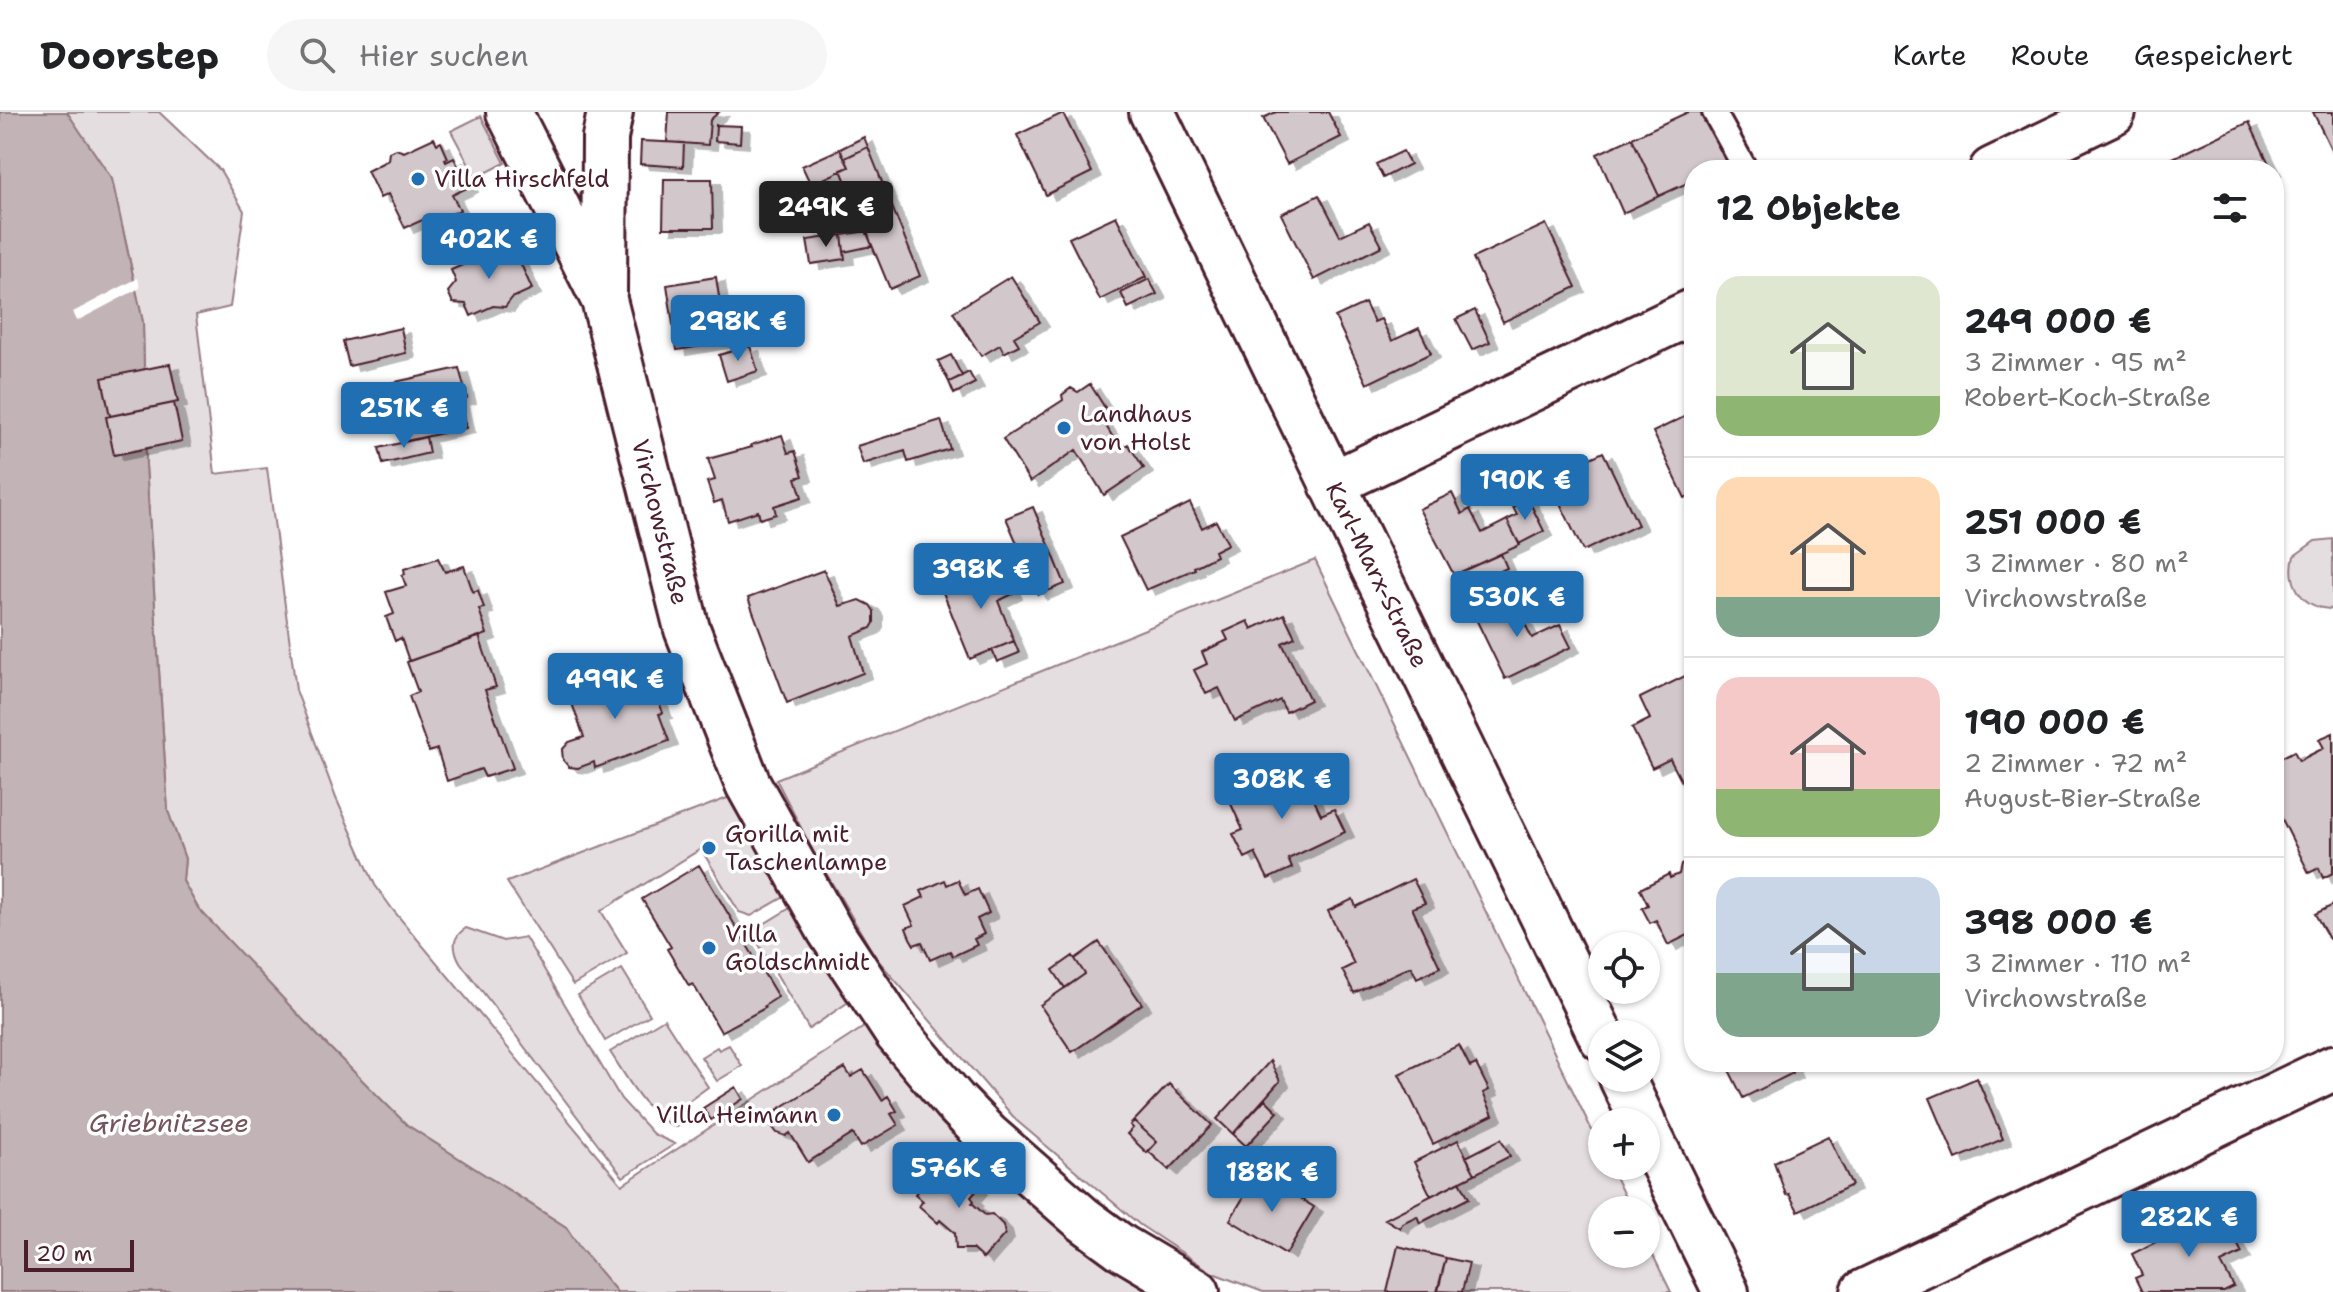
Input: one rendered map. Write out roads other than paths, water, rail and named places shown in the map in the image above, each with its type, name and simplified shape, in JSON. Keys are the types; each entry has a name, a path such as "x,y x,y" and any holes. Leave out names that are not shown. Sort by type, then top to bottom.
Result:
{"street":[{"name":"Virchowstraße","path":"509,112 604,300 687,629 748,784 830,931 897,1033 987,1135 1083,1219 1121,1247 1197,1292"},
{"path":"604,300 605,138 610,112"},
{"name":"Karl-Marx-Straße","path":"1152,112 1593,1020"},
{"path":"2013,160 2113,112"},
{"path":"1332,484 1684,316"},
{"path":"1864,1292 2333,1068"},
{"path":"1660,1158 1726,1292"}],"lane":[{"path":"1714,112 1740,160"}],"water":[{"name":"Griebnitzsee","path":"0,112 67,112 112,179 143,322 146,465 168,811 185,859 183,881 198,908 407,1125 566,1227 617,1292 0,1292"}],"place":[{"name":"Villa Hirschfeld","path":"418,179"},
{"name":"Landhaus von Holst","path":"1064,428"},
{"name":"Gorilla mit Taschenlampe","path":"709,848"},
{"name":"Villa Goldschmidt","path":"709,948"},
{"name":"Villa Heimann","path":"834,1115"}]}
